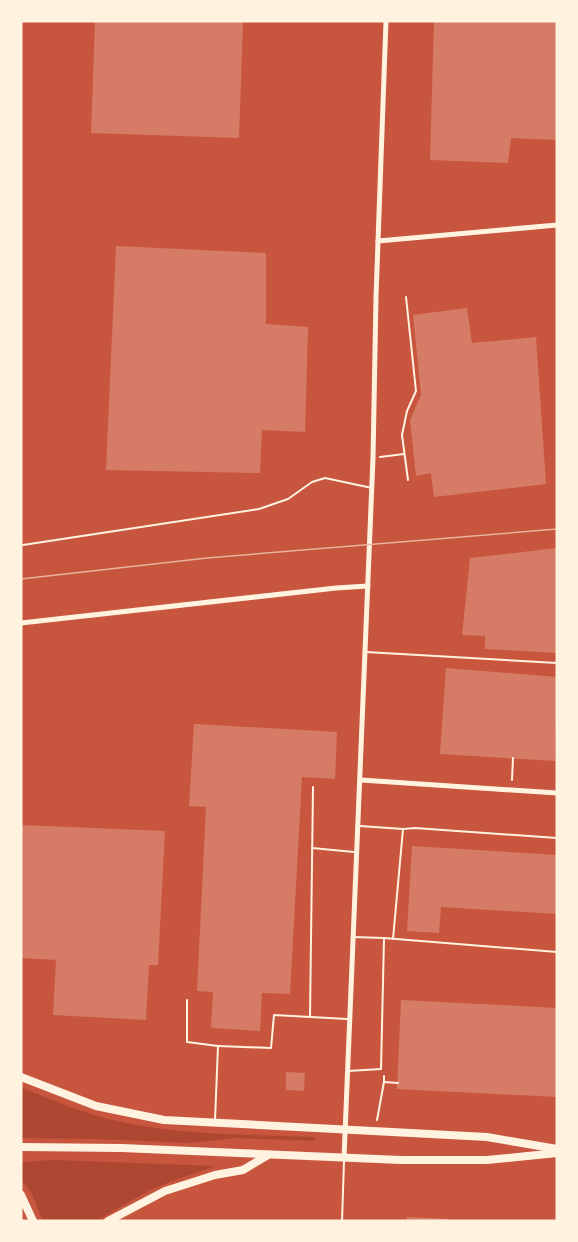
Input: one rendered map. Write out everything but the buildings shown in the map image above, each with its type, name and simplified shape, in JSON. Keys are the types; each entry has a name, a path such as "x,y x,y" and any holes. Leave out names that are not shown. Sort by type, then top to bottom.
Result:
{"main road":[{"path":"21,1077 75,1099 113,1110 164,1120 488,1137 557,1151"},
{"path":"21,1147 122,1148 344,1158 487,1160 557,1151"},
{"path":"108,1221 165,1191 215,1175 243,1170 268,1155"},
{"path":"21,1195 33,1221"}],"street":[{"path":"344,1158 366,652 386,21"},
{"path":"378,241 557,225"},
{"path":"21,622 368,586"},
{"path":"361,780 557,793"}],"lane":[{"path":"23,545 259,509 288,499 312,482 324,478 372,488"},
{"path":"366,652 557,663"},
{"path":"310,1016 313,787"},
{"path":"358,825 557,838"},
{"path":"393,939 403,829"},
{"path":"312,848 357,852"},
{"path":"353,937 557,952"},
{"path":"348,1071 381,1069 384,938"},
{"path":"187,1000 187,1042 218,1046 271,1048 274,1015 350,1020"},
{"path":"215,1123 218,1046"},
{"path":"342,1221 344,1158"}],"path":[{"path":"406,297 416,391 407,411 402,435 408,480"},
{"path":"373,458 404,454"},
{"path":"512,780 513,758"},
{"path":"377,1120 384,1077"},
{"path":"384,1082 398,1083"}],"shaded area":[{"path":"21,1087 89,1113 137,1125 213,1133 315,1137 314,1141 236,1138 189,1143 21,1138"},
{"path":"54,1160 216,1166 150,1190 96,1221 43,1221 31,1192 21,1180 21,1162"}],"tram line":[{"path":"21,579 207,558 557,529"}]}
